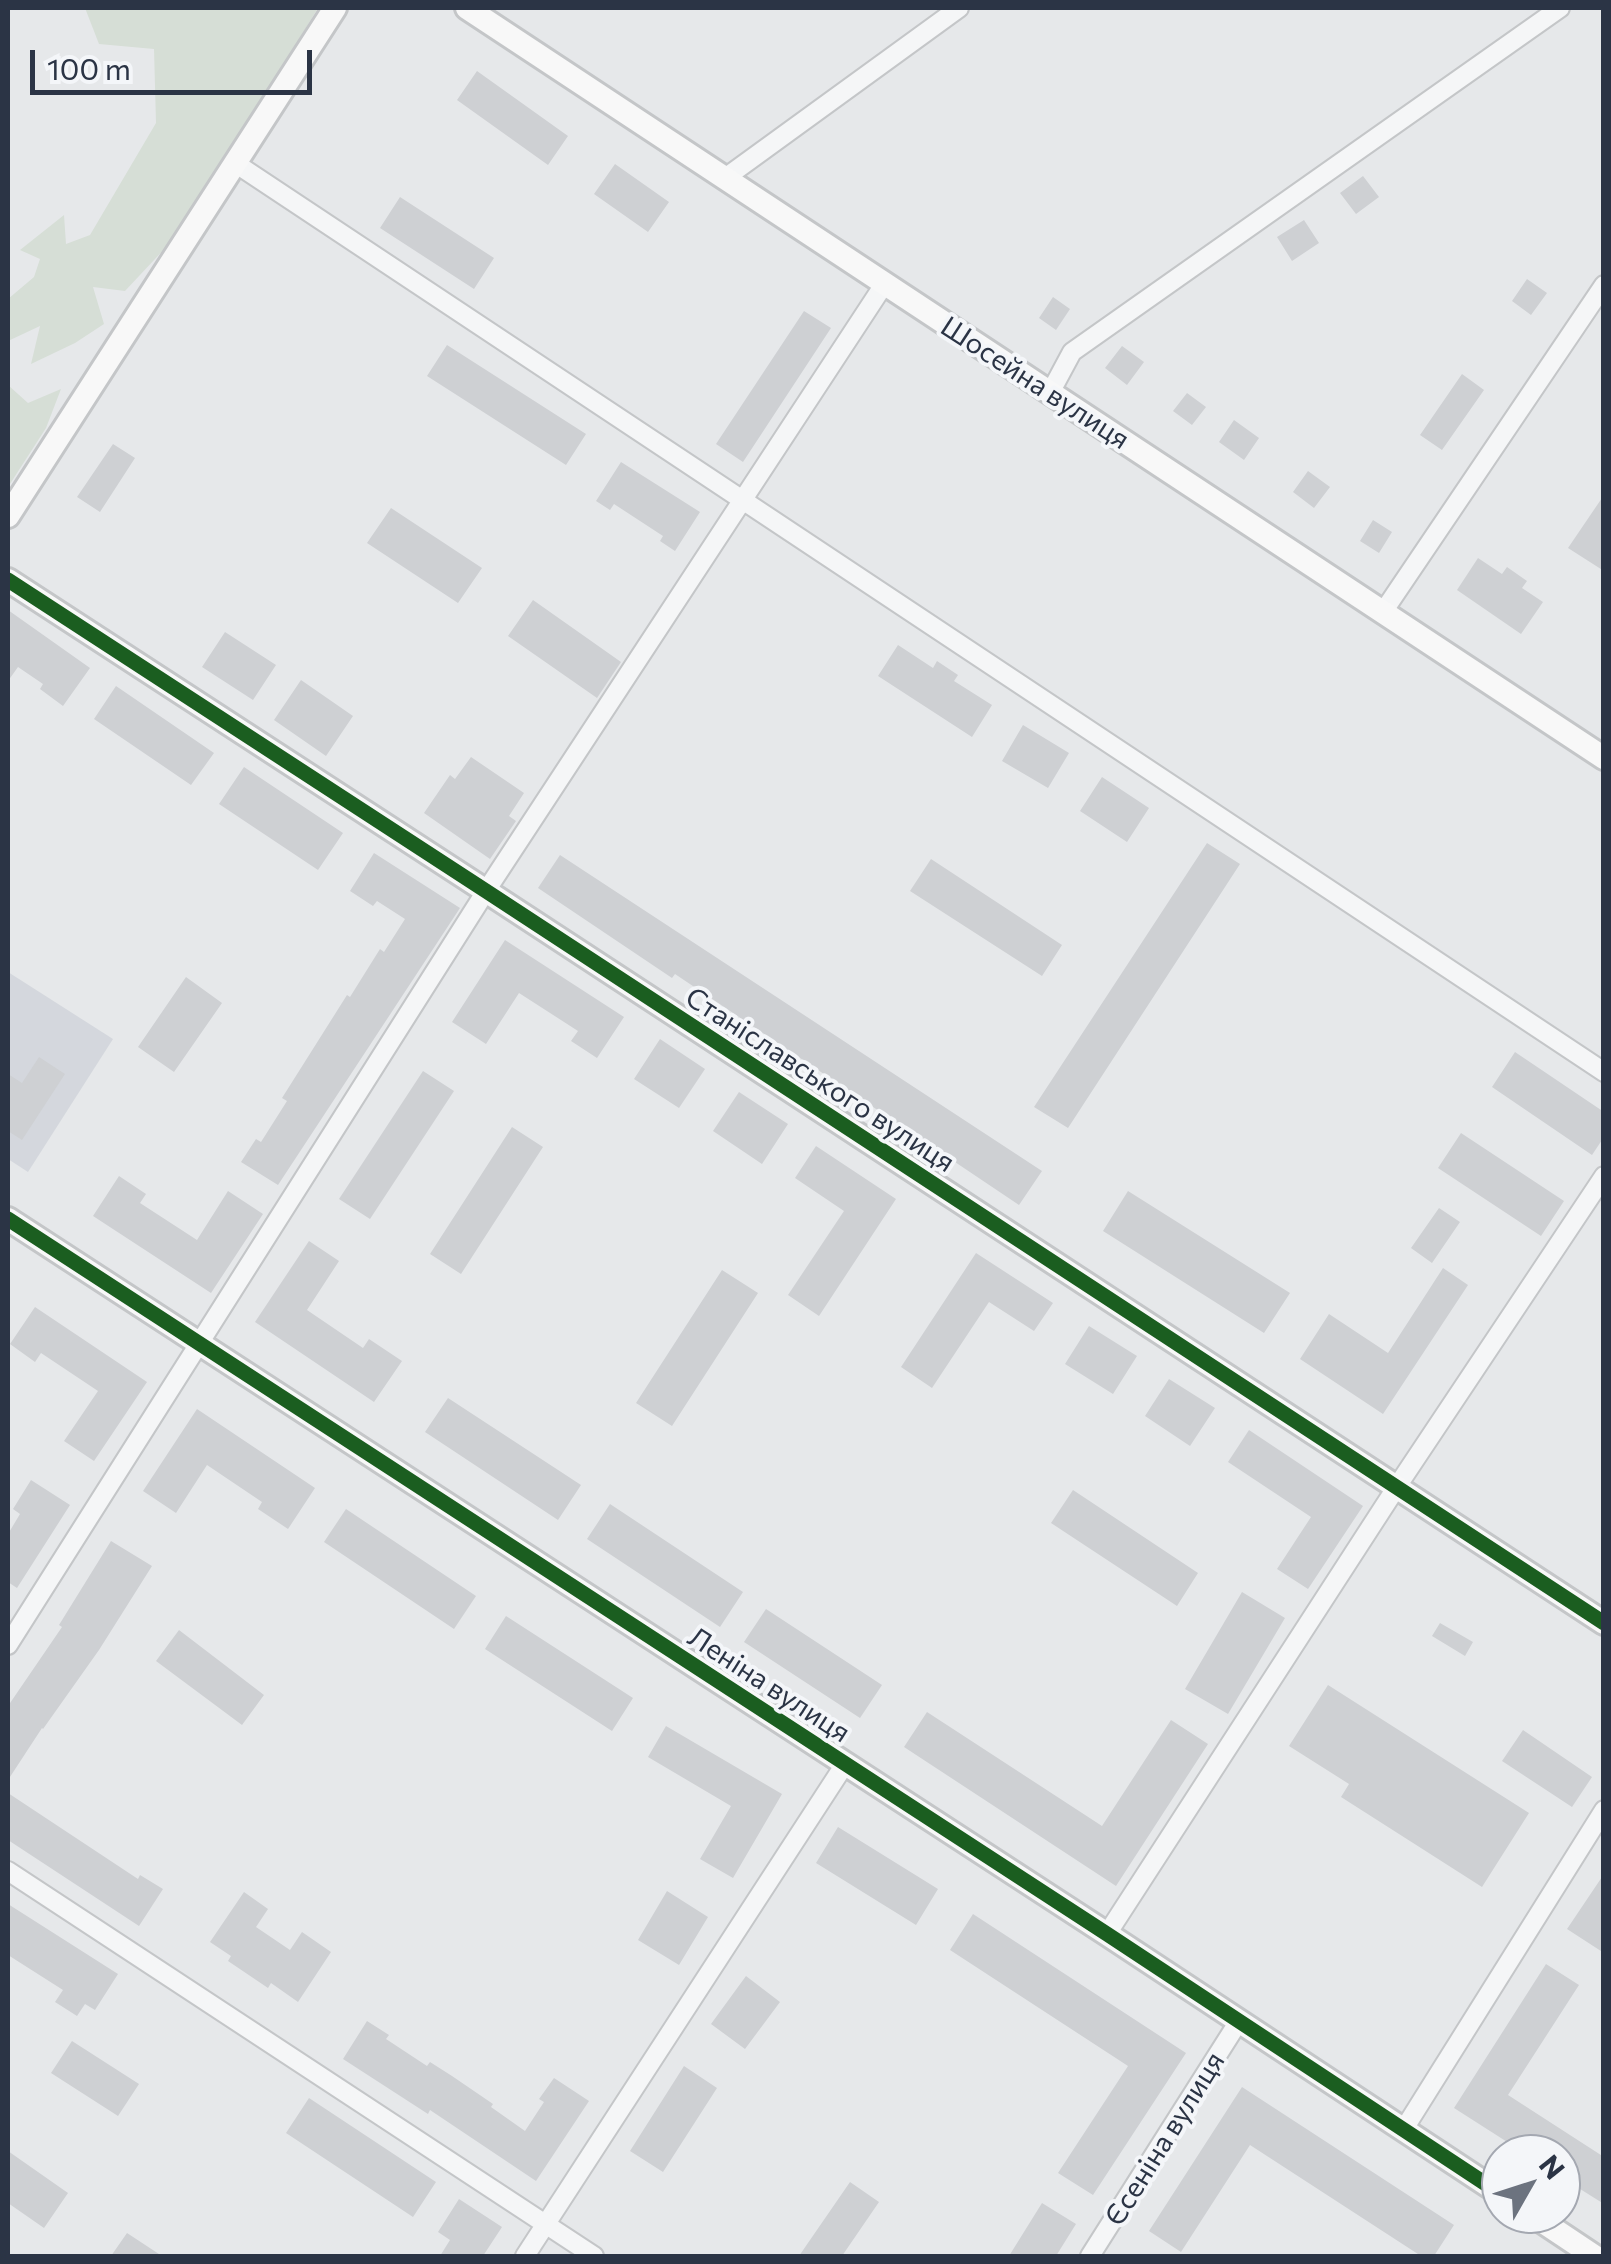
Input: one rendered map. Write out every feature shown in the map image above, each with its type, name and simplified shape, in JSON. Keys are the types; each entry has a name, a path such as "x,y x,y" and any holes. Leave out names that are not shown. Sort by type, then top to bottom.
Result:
{"street":[{"path":"8,516 335,8"},
{"name":"Шосейна вулиця","path":"467,8 1604,758"},
{"path":"725,178 959,8"},
{"path":"1050,393 1072,352 1560,8"},
{"path":"235,163 1604,1072"},
{"path":"8,1645 486,890 884,283"},
{"path":"1383,612 1604,284"},
{"name":"Станіславського вулиця","path":"8,580 1604,1623"},
{"path":"1106,1934 1604,1176"},
{"name":"Леніна вулиця","path":"8,1219 1481,2181"},
{"path":"525,2256 845,1764"},
{"path":"1404,2129 1604,1810"},
{"path":"8,1870 594,2256"},
{"name":"Єсеніна вулиця","path":"1090,2256 1240,2021"},
{"path":"1561,2234 1594,2256"}],"shaded area":[{"path":"85,8 318,8 184,228 125,291 93,287 104,324 31,364 40,326 8,341 8,299 34,277 40,259 20,250 64,215 66,244 90,235 156,123 154,49 99,44"},
{"path":"8,385 28,403 61,389 46,428 8,487"},
{"path":"8,972 113,1039 28,1172 8,1159"}],"building":[{"path":"477,71 568,136 548,165 457,100"},
{"path":"615,164 669,202 648,232 594,194"},
{"path":"1363,176 1379,197 1356,214 1340,193"},
{"path":"400,197 494,258 474,289 380,228"},
{"path":"1304,220 1319,243 1292,261 1277,237"},
{"path":"1527,279 1547,293 1531,315 1512,301"},
{"path":"1053,297 1070,309 1056,330 1039,318"},
{"path":"804,311 831,328 743,462 716,444"},
{"path":"447,345 586,434 566,465 427,376"},
{"path":"1122,346 1144,362 1127,385 1105,368"},
{"path":"1462,374 1484,390 1442,450 1420,435"},
{"path":"1187,393 1206,407 1192,425 1173,411"},
{"path":"1234,420 1259,438 1244,460 1219,442"},
{"path":"113,444 135,458 100,512 77,497"},
{"path":"621,462 700,512 675,551 660,541 663,536 614,504 610,510 596,501"},
{"path":"1308,471 1330,487 1314,508 1293,492"},
{"path":"1604,495 1604,571 1568,548"},
{"path":"391,508 482,568 458,603 367,543"},
{"path":"1373,520 1392,532 1379,553 1360,541"},
{"path":"1478,558 1502,574 1507,567 1527,581 1522,588 1543,602 1521,634 1457,590"},
{"path":"533,600 621,662 597,698 508,636"},
{"path":"8,610 90,668 63,706 40,689 43,684 18,667 8,681"},
{"path":"225,632 276,665 253,700 202,667"},
{"path":"898,645 933,668 937,661 958,675 954,681 992,705 972,737 878,676"},
{"path":"301,680 353,716 326,756 274,720"},
{"path":"116,686 214,753 191,785 94,719"},
{"path":"1023,725 1069,753 1048,788 1002,761"},
{"path":"471,757 524,793 509,816 516,821 490,859 424,813 450,775 455,779"},
{"path":"244,767 343,833 318,870 219,804"},
{"path":"1102,777 1149,808 1127,842 1080,811"},
{"path":"1207,843 1240,864 1068,1128 1034,1107"},
{"path":"374,853 460,908 278,1185 241,1162 256,1139 261,1142 287,1101 282,1098 347,995 350,997 380,949 384,952 405,919 377,901 373,906 350,891"},
{"path":"560,855 1042,1171 1019,1205 675,974 672,978 538,888"},
{"path":"931,859 1062,945 1042,976 910,891"},
{"path":"505,940 624,1017 597,1058 571,1041 578,1031 519,993 486,1044 452,1022"},
{"path":"186,977 222,1003 174,1072 138,1047"},
{"path":"660,1039 705,1069 679,1108 634,1079"},
{"path":"1515,1052 1604,1112 1604,1137 1592,1155 1492,1087"},
{"path":"39,1057 65,1074 22,1140 8,1131 8,1074 22,1083"},
{"path":"423,1071 454,1091 370,1219 339,1199"},
{"path":"739,1092 788,1124 762,1164 713,1131"},
{"path":"512,1127 543,1147 461,1274 430,1254"},
{"path":"1461,1133 1564,1201 1541,1236 1438,1168"},
{"path":"816,1146 896,1199 819,1316 788,1295 844,1211 795,1178"},
{"path":"119,1176 146,1194 140,1203 197,1240 228,1191 263,1214 211,1293 93,1216"},
{"path":"1128,1191 1290,1293 1264,1333 1103,1231"},
{"path":"1439,1208 1460,1222 1432,1263 1411,1248"},
{"path":"309,1241 339,1261 307,1310 363,1348 369,1339 402,1361 374,1402 255,1322"},
{"path":"976,1253 1053,1303 1034,1331 989,1302 932,1388 901,1367"},
{"path":"1443,1268 1468,1285 1383,1414 1300,1359 1329,1314 1388,1353"},
{"path":"722,1270 758,1293 672,1426 636,1403"},
{"path":"35,1307 147,1382 94,1461 64,1441 98,1391 41,1353 35,1362 10,1344"},
{"path":"1089,1326 1137,1356 1113,1394 1065,1364"},
{"path":"1169,1379 1215,1408 1190,1446 1145,1416"},
{"path":"448,1398 581,1485 558,1520 425,1432"},
{"path":"197,1409 315,1488 288,1529 258,1509 262,1502 207,1465 176,1513 143,1491"},
{"path":"1249,1430 1363,1506 1308,1589 1277,1569 1311,1517 1228,1462"},
{"path":"31,1480 70,1505 17,1588 8,1582 8,1534 20,1514 13,1509"},
{"path":"1073,1490 1198,1573 1177,1606 1051,1523"},
{"path":"610,1504 743,1592 720,1627 587,1539"},
{"path":"346,1509 476,1596 454,1629 324,1542"},
{"path":"111,1541 152,1566 8,1780 8,1706 62,1627 59,1625"},
{"path":"1242,1592 1285,1618 1228,1714 1185,1689"},
{"path":"766,1609 882,1685 860,1718 744,1642"},
{"path":"506,1616 633,1698 612,1731 485,1649"},
{"path":"1440,1623 1473,1642 1465,1656 1432,1636"},
{"path":"179,1630 264,1695 242,1725 156,1661"},
{"path":"1328,1685 1529,1813 1482,1887 1341,1797 1349,1784 1289,1746"},
{"path":"927,1712 1102,1826 1171,1720 1208,1744 1116,1886 904,1747"},
{"path":"666,1726 782,1794 733,1878 700,1859 731,1806 648,1757"},
{"path":"1523,1730 1592,1777 1572,1807 1502,1761"},
{"path":"8,1793 138,1879 140,1875 163,1889 139,1926 8,1840"},
{"path":"838,1827 938,1889 916,1925 816,1863"},
{"path":"1604,1874 1604,1953 1567,1929"},
{"path":"667,1891 708,1917 679,1965 638,1940"},
{"path":"244,1892 268,1909 256,1927 290,1950 302,1932 331,1952 298,2002 271,1983 268,1988 228,1961 231,1956 210,1942"},
{"path":"8,1904 118,1974 95,2010 85,2004 77,2016 55,2002 63,1990 8,1955"},
{"path":"973,1914 1186,2053 1093,2195 1058,2173 1128,2066 950,1950"},
{"path":"1546,1964 1579,1985 1508,2095 1568,2134 1495,2134 1454,2108"},
{"path":"746,1976 780,2002 745,2049 711,2024"},
{"path":"367,2021 389,2035 386,2039 427,2066 430,2062 452,2076 525,2131 544,2102 539,2099 554,2078 589,2101 536,2181 430,2110 428,2114 343,2059"},
{"path":"72,2041 139,2084 118,2116 51,2073"},
{"path":"684,2066 717,2088 663,2172 630,2151"},
{"path":"1242,2087 1454,2225 1434,2256 1421,2256 1250,2145 1181,2252 1149,2231"},
{"path":"309,2098 436,2182 413,2217 286,2133"},
{"path":"1581,2142 1604,2157 1604,2204 1581,2190"},
{"path":"8,2151 68,2193 44,2228 8,2203"},
{"path":"850,2182 879,2202 842,2256 799,2256"},
{"path":"459,2199 502,2227 483,2256 440,2256 450,2240 438,2232"},
{"path":"1042,2203 1076,2224 1056,2256 1009,2256"},
{"path":"127,2233 162,2256 111,2256"}],"cycle path":[{"path":"8,580 1604,1623"},
{"path":"8,1219 1481,2181"}]}
